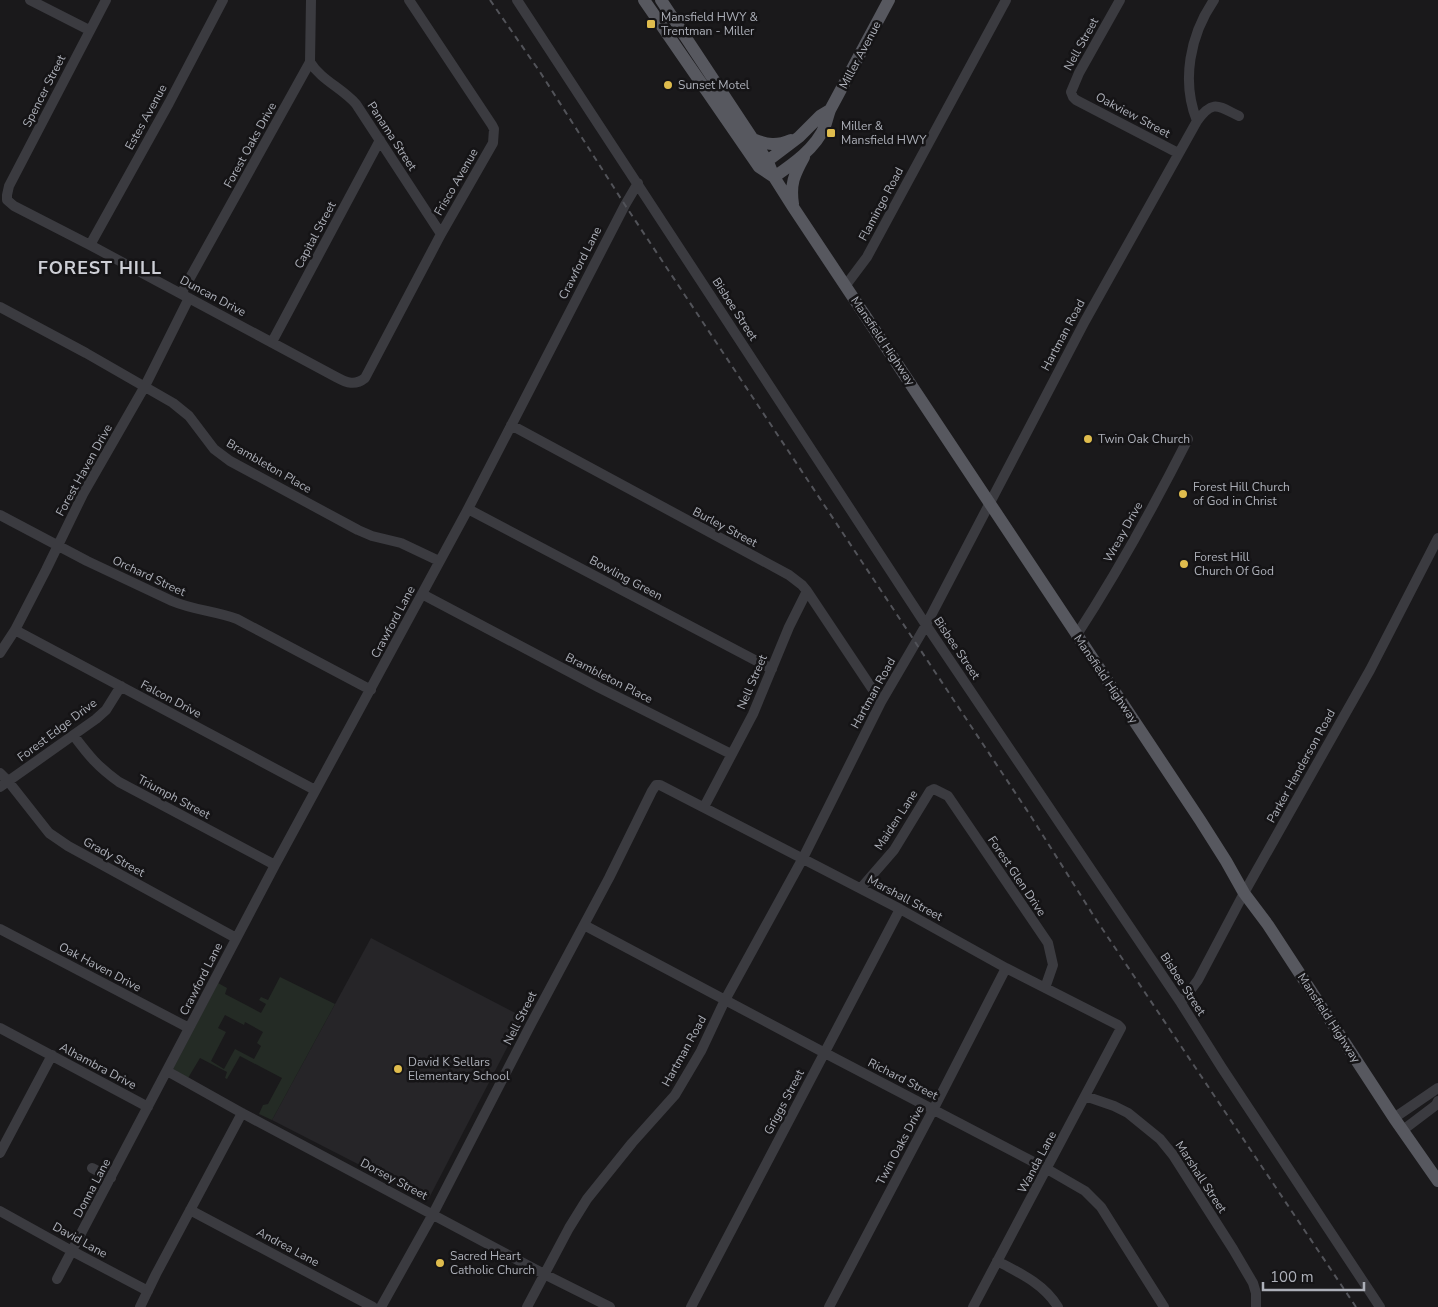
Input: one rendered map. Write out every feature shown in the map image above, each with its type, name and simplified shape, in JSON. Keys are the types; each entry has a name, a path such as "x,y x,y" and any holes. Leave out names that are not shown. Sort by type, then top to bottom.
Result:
{"main road":[{"name":"Mansfield Highway","path":"644,0 774,177 1076,636 1200,820 1244,893 1268,925 1394,1118 1438,1181"},
{"name":"Miller Avenue","path":"774,177 807,152 825,126 830,110 889,0"},
{"name":"Mansfield Highway","path":"664,4 753,139 764,164"},
{"path":"654,16 664,4"},
{"name":"Miller Avenue","path":"764,164 799,137 820,116 830,110"},
{"path":"753,139 772,145 782,144 799,137"},
{"path":"794,207 791,192 794,179 807,152"}],"street":[{"path":"30,0 89,30"},
{"name":"Spencer Street","path":"7,194 9,186 106,0"},
{"name":"Estes Avenue","path":"90,245 223,0"},
{"name":"Forest Oaks Drive","path":"185,296 310,62 311,0"},
{"name":"Frisco Avenue","path":"360,382 365,378 441,234 493,143 494,129 409,0"},
{"name":"Bisbee Street","path":"517,0 926,625 1180,1003 1380,1307"},
{"name":"Flamingo Road","path":"846,285 867,257 1006,0"},
{"name":"Nell Street","path":"1076,100 1071,92 1073,84 1120,0"},
{"path":"1196,121 1189,96 1189,63 1196,36 1214,0"},
{"name":"Panama Street","path":"310,62 315,70 350,98 380,140 441,234"},
{"name":"Oakview Street","path":"1076,100 1178,153"},
{"name":"Hartman Road","path":"527,1307 569,1228 587,1199 632,1143 675,1095 701,1051 725,1000 803,858 881,702 926,625 1080,329 1196,121 1204,110 1213,106 1220,107 1239,116"},
{"name":"Capital Street","path":"272,342 380,140"},
{"name":"Crawford Lane","path":"167,1071 275,865 468,509 625,205 638,184"},
{"name":"Duncan Drive","path":"7,194 7,200 14,206 345,382 353,384 360,382"},
{"name":"Forest Haven Drive","path":"0,653 15,630 83,494 145,386 185,296"},
{"name":"Brambleton Place","path":"0,307 173,403 189,416 214,449 230,461 358,530 372,536 401,543 439,561"},
{"name":"Burley Street","path":"510,425 789,575 807,591 881,702"},
{"name":"Wreay Drive","path":"1076,636 1101,597 1188,440"},
{"name":"Bowling Green","path":"468,509 772,669"},
{"name":"Orchard Street","path":"0,515 131,582 184,606 237,619 371,690"},
{"name":"Parker Henderson Road","path":"1180,1003 1198,980 1244,893 1370,670 1438,538"},
{"name":"Nell Street","path":"704,807 753,714 788,627 807,591"},
{"name":"Brambleton Place","path":"422,594 598,687 732,754"},
{"name":"Falcon Drive","path":"15,630 316,790"},
{"name":"Forest Edge Drive","path":"4,784 74,736 106,710 121,686"},
{"name":"Triumph Street","path":"74,736 97,765 119,782 275,865"},
{"name":"Grady Street","path":"0,773 4,784 49,833 68,846 236,938"},
{"name":"Nell Street","path":"381,1307 433,1214 609,878 652,790 656,785 660,785 675,792"},
{"name":"Maiden Lane","path":"861,888 894,850 930,791 934,788"},
{"name":"Forest Glen Drive","path":"934,788 948,796 1048,943 1053,965 1045,988"},
{"name":"Marshall Street","path":"675,792 861,888 1006,968 1121,1028"},
{"name":"Griggs Street","path":"691,1307 900,909"},
{"name":"Richard Street","path":"584,925 1047,1169 1085,1191 1101,1207 1164,1307"},
{"name":"Oak Haven Drive","path":"0,929 189,1028"},
{"name":"Twin Oaks Drive","path":"829,1307 934,1110 1006,968"},
{"name":"Alhambra Drive","path":"0,1028 148,1107"},
{"name":"Wanda Lane","path":"973,1307 1121,1028"},
{"path":"0,1153 52,1056"},
{"path":"148,1107 167,1071"},
{"name":"Dorsey Street","path":"167,1071 544,1274 610,1307"},
{"path":"1394,1118 1438,1088"},
{"name":"Marshall Street","path":"1085,1096 1128,1113 1160,1139 1173,1155 1253,1283 1256,1293 1256,1307"},
{"path":"1403,1130 1438,1101"},
{"name":"Donna Lane","path":"57,1280 148,1107"},
{"path":"140,1307 242,1113"},
{"path":"92,1168 111,1178"},
{"name":"Andrea Lane","path":"190,1210 374,1307"},
{"name":"David Lane","path":"0,1211 148,1291"},
{"path":"997,1261 1030,1278 1043,1289 1058,1307"}],"shaded area":[{"name":"David K Sellars Elementary School","path":"371,938 523,1017 428,1200 272,1120"},
{"path":"280,977 335,1004 272,1120 259,1114 263,1105 268,1104 282,1078 240,1056 227,1079 225,1078 227,1072 200,1058 188,1078 173,1069 218,983 227,988 225,994 261,1013 266,1004 259,1000 261,997 268,1000","holes":["225,1015 244,1025 245,1022 263,1032 257,1043 261,1046 254,1059 235,1049 224,1069 211,1061 226,1032 218,1028"]}],"railway":[{"path":"490,0 540,72 625,205 1032,818 1095,918 1356,1307"}],"place":[{"name":"Mansfield HWY & Trentman - Miller","path":"651,24"},
{"name":"Sunset Motel","path":"668,85"},
{"name":"Miller & Mansfield HWY","path":"831,133"},
{"name":"Twin Oak Church","path":"1088,439"},
{"name":"Forest Hill Church of God in Christ","path":"1183,494"},
{"name":"Forest Hill Church Of God","path":"1184,564"},
{"name":"David K Sellars Elementary School","path":"398,1069"},
{"name":"Sacred Heart Catholic Church","path":"440,1263"}],"district":[{"name":"FOREST HILL","path":"100,268"}]}
